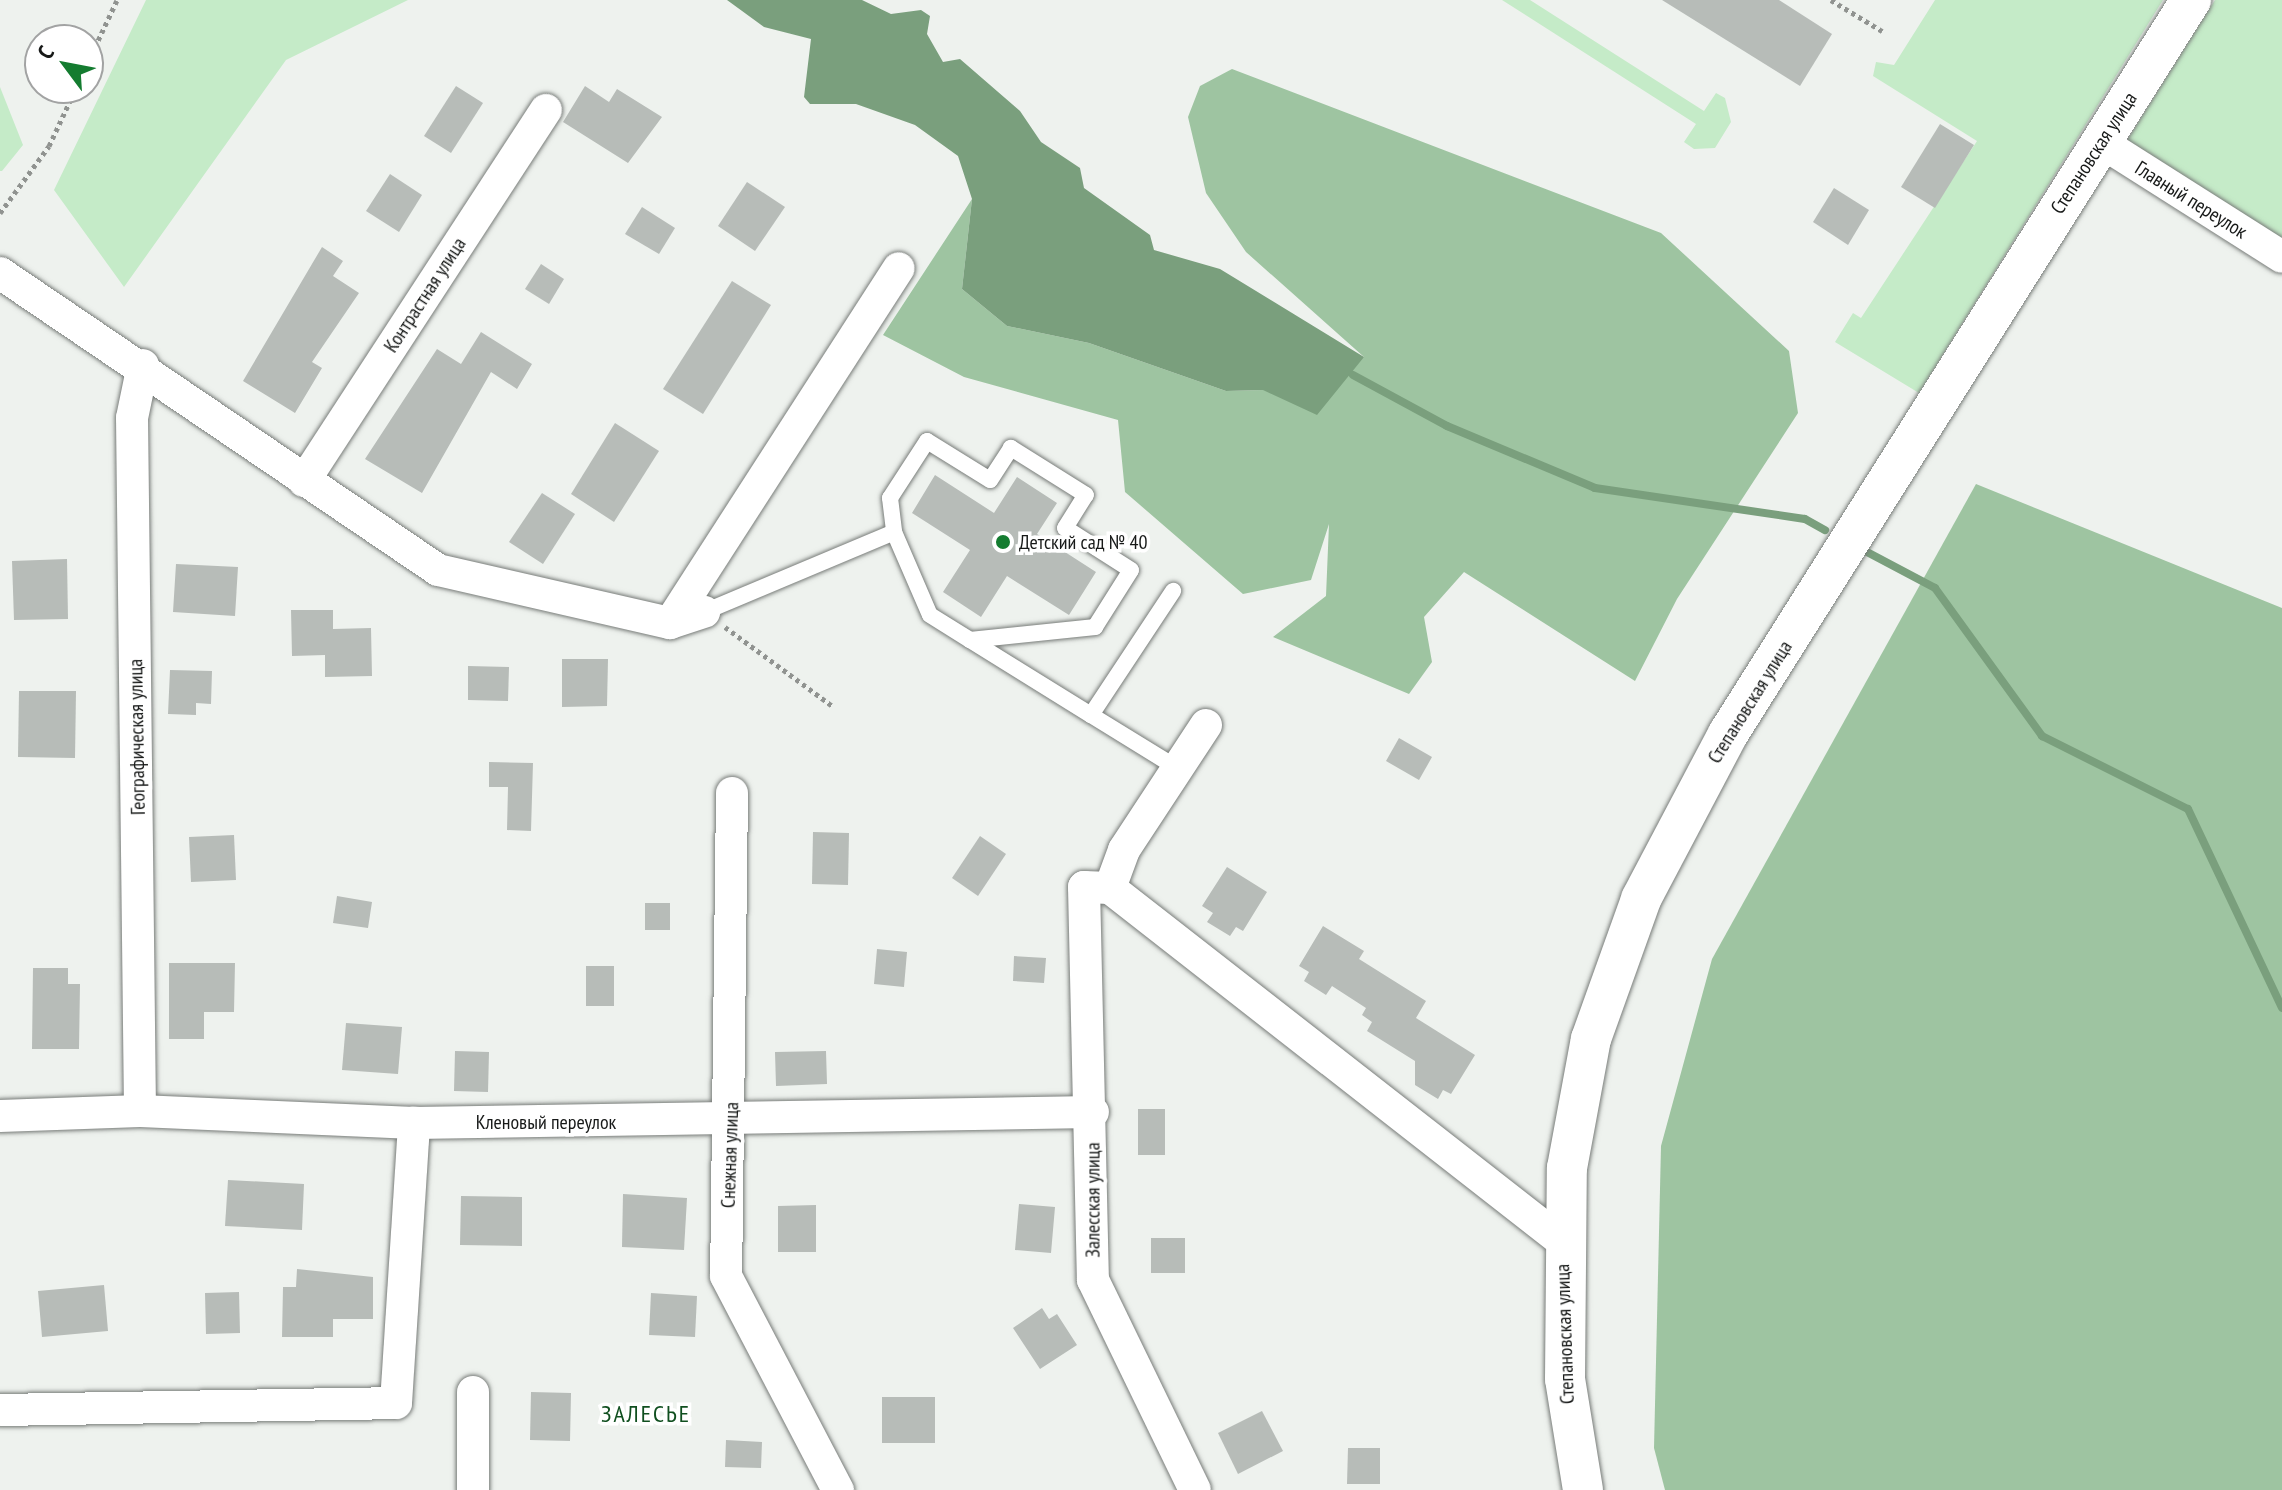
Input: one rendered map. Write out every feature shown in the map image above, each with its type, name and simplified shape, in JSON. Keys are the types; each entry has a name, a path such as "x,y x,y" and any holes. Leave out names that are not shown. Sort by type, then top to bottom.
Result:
{"street":[{"name":"Степановская улица","path":"1583,1490 1565,1379 1562,1241 1591,1039 1682,814 2191,0"},
{"name":"Контрастная улица","path":"304,481 546,110"},
{"name":"Главный переулок","path":"2101,142 2282,257"},
{"path":"670,623 899,268"},
{"path":"0,273 143,365 304,481 438,570 482,586 670,623 704,612"},
{"name":"Географическая улица","path":"140,1111 132,418 143,365"},
{"path":"1206,725 1174,766 1097,888 1562,1241"},
{"name":"Снежная улица","path":"732,793 732,1121 726,1276 838,1490"},
{"name":"Залесская улица","path":"1097,888 1093,1280 1195,1490"},
{"name":"Кленовый переулок","path":"0,1116 140,1111 414,1123 732,1121 1093,1112"},
{"path":"0,1410 396,1403 414,1123"},
{"path":"473,1392 473,1490"}],"lane":[{"path":"970,640 1095,627 1131,570 1065,528 1086,495 1011,448 990,480 927,441 890,498 894,532 930,615 970,640 1091,715 1174,766"},
{"path":"704,612 894,532"},
{"path":"1091,715 1173,591"}],"path":[{"path":"104,28 117,0"},
{"path":"1831,0 1882,31"},
{"path":"0,213 49,146 69,104"},
{"path":"704,612 834,707"}],"shaded area":[{"path":"146,0 408,0 286,60 124,287 54,190 96,104 104,104 104,87"},
{"path":"727,0 862,0 891,14 921,10 930,16 927,34 943,62 960,59 1020,111 1041,142 1080,168 1084,188 1150,235 1154,250 1220,269 1364,357 1317,415 1263,390 1226,391 1089,343 1007,326 962,289 972,199 958,156 915,125 856,104 810,104 804,97 811,39 764,27"},
{"path":"1502,0 1530,0 1704,111 1716,93 1725,98 1731,122 1715,148 1694,149 1684,142 1696,124"},
{"path":"1935,0 2163,0 1919,393 1835,342 1853,313 1861,318 1977,141 1873,76 1876,62 1894,65"},
{"path":"2215,0 2282,0 2282,245 2129,157 2128,139"},
{"path":"1232,69 1661,233 1789,351 1798,413 1677,599 1635,681 1464,572 1424,617 1432,662 1409,694 1273,637 1326,596 1329,524 1311,580 1243,594 1125,492 1118,420 964,377 883,335 972,199 962,289 1007,326 1089,343 1226,391 1263,390 1364,357 1246,252 1206,193 1188,117 1200,86"},
{"path":"0,87 23,145 2,171 0,171"},
{"path":"1976,484 2282,608 2282,1490 1665,1490 1654,1448 1661,1146 1712,959"}],"building":[{"path":"1662,0 1779,0 1832,34 1800,86"},
{"path":"456,86 483,103 451,153 424,136"},
{"path":"585,86 609,102 617,89 662,117 628,163 563,122"},
{"path":"1940,124 1974,145 1935,208 1901,187"},
{"path":"390,174 422,195 399,232 366,211"},
{"path":"747,182 785,207 755,251 718,226"},
{"path":"1834,188 1869,210 1848,245 1813,222"},
{"path":"642,207 675,228 659,254 625,234"},
{"path":"322,247 343,261 333,276 359,293 312,362 322,368 295,413 243,381"},
{"path":"541,264 564,279 549,304 525,289"},
{"path":"732,281 771,305 703,414 663,389"},
{"path":"481,332 532,364 517,389 491,372 422,493 365,459 437,349 461,364"},
{"path":"615,423 659,451 614,522 571,494"},
{"name":"Детский сад № 40","path":"935,475 994,513 1017,477 1057,503 1037,534 1096,572 1069,615 1007,576 981,617 943,592 970,550 912,513"},
{"path":"542,493 575,514 543,564 509,542"},
{"path":"67,559 68,619 14,620 12,561"},
{"path":"176,564 238,567 235,616 173,612"},
{"path":"291,610 333,610 333,629 371,628 372,676 325,677 325,655 292,656"},
{"path":"562,659 608,659 607,706 562,707"},
{"path":"468,666 509,667 508,701 468,700"},
{"path":"170,670 212,671 211,704 196,703 196,715 168,714"},
{"path":"19,691 76,691 75,758 18,757"},
{"path":"1399,738 1432,757 1419,780 1386,761"},
{"path":"489,762 533,763 531,831 507,830 508,787 489,787"},
{"path":"813,832 849,833 848,885 812,884"},
{"path":"234,835 236,880 191,882 189,837"},
{"path":"980,836 1006,854 978,896 952,878"},
{"path":"1227,867 1267,892 1243,931 1236,927 1230,936 1207,922 1213,913 1202,906"},
{"path":"337,896 372,902 368,928 333,923"},
{"path":"645,903 670,903 670,930 645,930"},
{"path":"1323,926 1364,951 1359,959 1426,1001 1416,1018 1475,1055 1451,1094 1443,1090 1438,1099 1415,1085 1415,1061 1367,1031 1372,1022 1362,1015 1366,1008 1332,986 1326,995 1304,981 1309,972 1299,966"},
{"path":"877,949 907,952 904,987 874,984"},
{"path":"1014,956 1046,958 1044,983 1013,981"},
{"path":"169,963 235,963 234,1012 204,1012 204,1039 169,1039"},
{"path":"586,966 614,966 614,1006 586,1006"},
{"path":"33,968 68,968 68,984 80,984 79,1049 32,1049"},
{"path":"346,1023 402,1027 398,1074 342,1070"},
{"path":"455,1051 489,1052 488,1092 454,1091"},
{"path":"826,1051 827,1084 776,1086 775,1052"},
{"path":"1138,1109 1165,1109 1165,1155 1138,1155"},
{"path":"228,1180 304,1184 302,1230 225,1226"},
{"path":"623,1194 687,1198 684,1250 622,1247"},
{"path":"461,1196 522,1197 522,1246 460,1245"},
{"path":"1019,1204 1055,1207 1051,1253 1015,1250"},
{"path":"816,1205 816,1252 778,1252 778,1206"},
{"path":"1151,1238 1185,1238 1185,1273 1151,1273"},
{"path":"297,1269 373,1277 373,1319 333,1319 333,1337 282,1337 283,1287 296,1287"},
{"path":"104,1285 108,1331 42,1337 38,1291"},
{"path":"239,1292 240,1333 206,1334 205,1293"},
{"path":"651,1293 697,1296 695,1337 649,1335"},
{"path":"1042,1308 1049,1319 1057,1314 1077,1345 1040,1369 1013,1328"},
{"path":"531,1392 571,1393 570,1441 530,1440"},
{"path":"882,1397 935,1397 935,1443 882,1443"},
{"path":"1262,1411 1283,1451 1238,1474 1218,1433"},
{"path":"726,1440 762,1442 761,1468 725,1467"},
{"path":"1348,1448 1380,1448 1380,1484 1347,1484"}],"waterway":[{"path":"1353,375 1447,426 1595,488 1805,519 1825,530"},
{"path":"1867,552 1935,588 2042,736 2188,809 2282,1008"}],"place":[{"name":"Детский сад № 40","path":"1003,542"}],"district":[{"name":"ЗАЛЕСЬЕ","path":"646,1414"}]}
